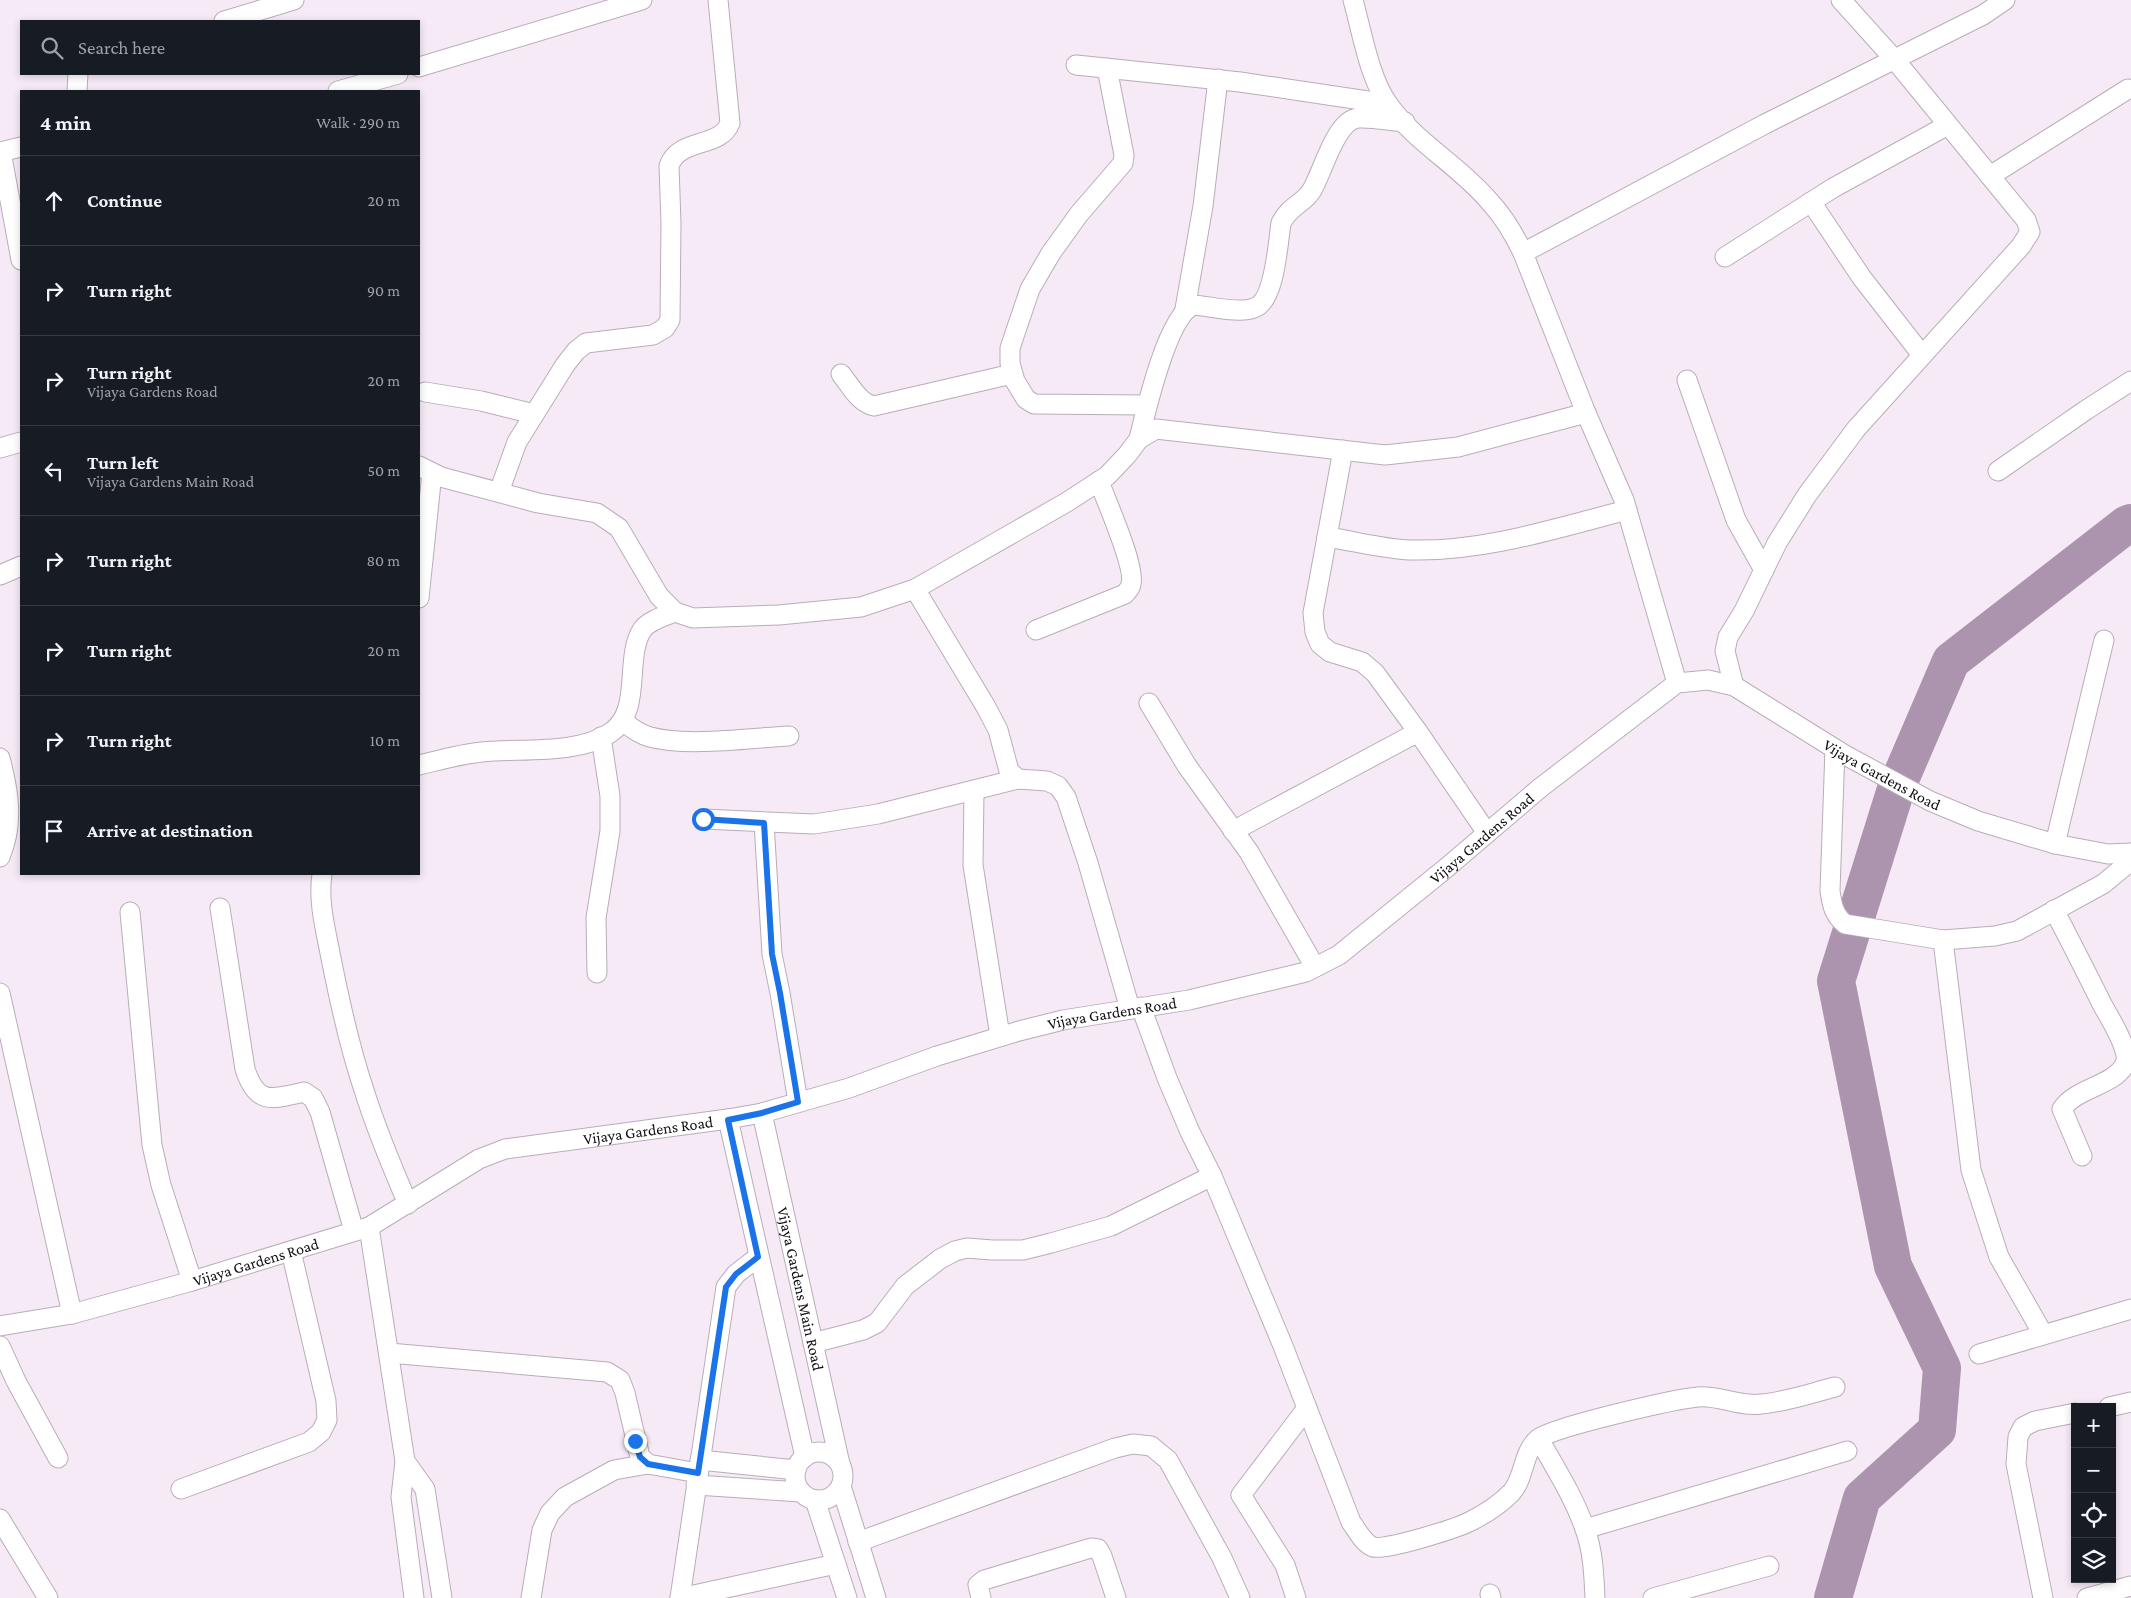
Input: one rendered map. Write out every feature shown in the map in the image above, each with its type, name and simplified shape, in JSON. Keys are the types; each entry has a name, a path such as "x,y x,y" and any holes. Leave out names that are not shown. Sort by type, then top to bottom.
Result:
{"street":[{"path":"227,20 294,0"},
{"path":"420,67 642,0"},
{"path":"499,492 517,442 565,365 576,351 586,344 653,335 665,328 670,320 671,223 669,166 672,156 685,147 717,137 727,131 730,123 718,0"},
{"path":"1353,0 1374,76 1388,104 1490,201 1512,230 1523,253 1586,413 1627,510 1677,683"},
{"path":"1734,686 1725,651 1728,637 1744,611 1777,543 1807,495 1856,429 2021,246 2030,232 2026,220 1895,60 1842,0"},
{"path":"1523,253 1765,124 1983,16 2005,0"},
{"path":"1076,65 1218,79 1388,104"},
{"path":"1107,68 1124,163 1079,214 1051,253 1030,289 1010,348 1012,374 1026,399 1034,404 1147,405"},
{"path":"77,90 78,75"},
{"path":"347,90 395,75"},
{"path":"420,580 426,470 441,477 538,502 598,513 618,528 659,596 675,612 693,618 779,615 861,607 915,589 1066,502 1107,476 1127,455 1139,438 1155,375 1176,324 1185,309 1203,206 1218,79"},
{"path":"1990,176 2128,89"},
{"path":"1185,309 1193,305 1242,310 1255,308 1264,302 1271,286 1281,223 1286,213 1312,192 1341,129 1350,120 1359,118 1405,122"},
{"path":"1725,257 1833,188 1948,125"},
{"path":"20,147 0,152 20,255"},
{"path":"1811,202 1862,278 1922,355"},
{"path":"841,374 860,399 867,405 874,406 1012,374"},
{"path":"1687,380 1736,520 1764,570"},
{"path":"1998,470 2131,381"},
{"path":"424,392 481,401 534,414"},
{"path":"1139,438 1156,429 1385,455 1458,447 1586,413"},
{"path":"0,448 20,442"},
{"path":"1343,450 1313,613 1315,632 1320,644 1330,652 1362,662 1375,673 1487,833"},
{"path":"1036,630 1126,594 1131,585 1132,573 1099,481"},
{"path":"1327,537 1409,550 1459,548 1534,534 1627,510"},
{"path":"0,574 20,566"},
{"path":"915,589 986,707 998,730 1009,771 1018,779"},
{"path":"420,765 481,752 585,744 610,733 623,721 628,704 638,644 643,629 654,621 675,612"},
{"path":"2055,844 2104,640"},
{"name":"Vijaya Gardens Road","path":"0,1326 72,1314 192,1281 362,1229 408,1204 479,1158 505,1149 728,1120 762,1113 848,1088 1000,1036 1064,1020 1189,1000 1306,972 1339,955 1540,788 1677,683 1708,680 1734,686 1840,752 1930,801 1978,821 2055,844 2108,854 2131,853"},
{"path":"1149,703 1187,766 1249,852 1315,967"},
{"path":"623,721 635,731 650,737 669,739 702,741 789,736"},
{"path":"1233,831 1418,732"},
{"path":"598,973 596,918 610,831 610,796 602,737"},
{"path":"1840,752 1830,891 1832,908 1838,918 1845,924 1943,940 1995,936 2016,931 2103,884 2131,861"},
{"path":"0,758 5,776 10,811 7,841 0,858"},
{"path":"703,819 814,824 878,814 1018,779 1048,781 1058,786 1066,797 1135,1008 1190,1132 1212,1176 1283,1346 1351,1522 1362,1538 1374,1547 1390,1547 1470,1522 1490,1510 1512,1492 1521,1475 1529,1450 1539,1439 1565,1428 1700,1396 1740,1405 1762,1404 1835,1387"},
{"path":"974,790 973,865 1000,1036"},
{"path":"764,823 772,954 798,1102"},
{"path":"322,875 320,887 321,905 335,978 361,1079 381,1140 408,1204"},
{"path":"220,908 245,1069 250,1086 260,1095 270,1098 304,1092 314,1098 362,1229 388,1353 405,1461 401,1497 414,1598"},
{"path":"2054,910 2121,1041 2127,1059 2124,1067 2112,1077 2067,1102 2062,1109 2082,1156"},
{"path":"130,912 152,1145 161,1185 192,1281"},
{"path":"1943,940 1971,1170 1998,1257 2043,1334"},
{"path":"0,993 72,1314"},
{"name":"Vijaya Gardens Main Road","path":"762,1113 840,1464"},
{"name":"Vijaya Gardens Main Road","path":"728,1120 801,1463"},
{"path":"813,1343 862,1330 877,1323 905,1286 940,1259 955,1251 967,1248 1023,1250 1111,1226 1212,1176"},
{"path":"181,1488 309,1442 322,1432 327,1420 326,1401 290,1251"},
{"path":"758,1257 736,1274 726,1287 680,1598 836,1564"},
{"path":"1979,1354 2131,1309"},
{"path":"0,1346 16,1382 58,1458"},
{"path":"388,1353 607,1372 620,1380 626,1393 640,1457 648,1464"},
{"path":"2116,1405 2131,1402"},
{"path":"1296,1598 1285,1565 1241,1495 1307,1408"},
{"path":"2043,1598 2016,1464 2018,1437 2023,1427 2035,1421 2071,1414"},
{"path":"1539,1439 1574,1502 1586,1529 1593,1566 1596,1598"},
{"path":"858,1542 1116,1448 1133,1444 1151,1446 1168,1460 1222,1558 1240,1598"},
{"path":"1586,1529 1846,1450"},
{"path":"698,1473 801,1463 820,1452 834,1458 840,1464 843,1471 841,1486 876,1598"},
{"path":"405,1461 425,1489 442,1598"},
{"path":"801,1463 797,1486 808,1496 836,1564 847,1598"},
{"path":"531,1598 542,1530 550,1513 565,1497 614,1470 648,1464 808,1496 830,1498 841,1486"},
{"path":"0,1519 48,1598"},
{"path":"981,1598 978,1584 984,1580 1091,1548 1098,1549 1102,1556 1116,1598"},
{"path":"1653,1598 1690,1593 1769,1566"},
{"path":"2087,1598 2131,1586"}],"waterway":[{"path":"1833,1598 1862,1498 1937,1430 1942,1368 1893,1266 1836,981 1896,789 1951,661 2131,523"}],"route":[{"path":"635,1441 640,1457 648,1464 698,1473 721,1310 726,1287 736,1274 758,1257 728,1120 762,1113 798,1102 772,954 764,823 703,819"}]}
